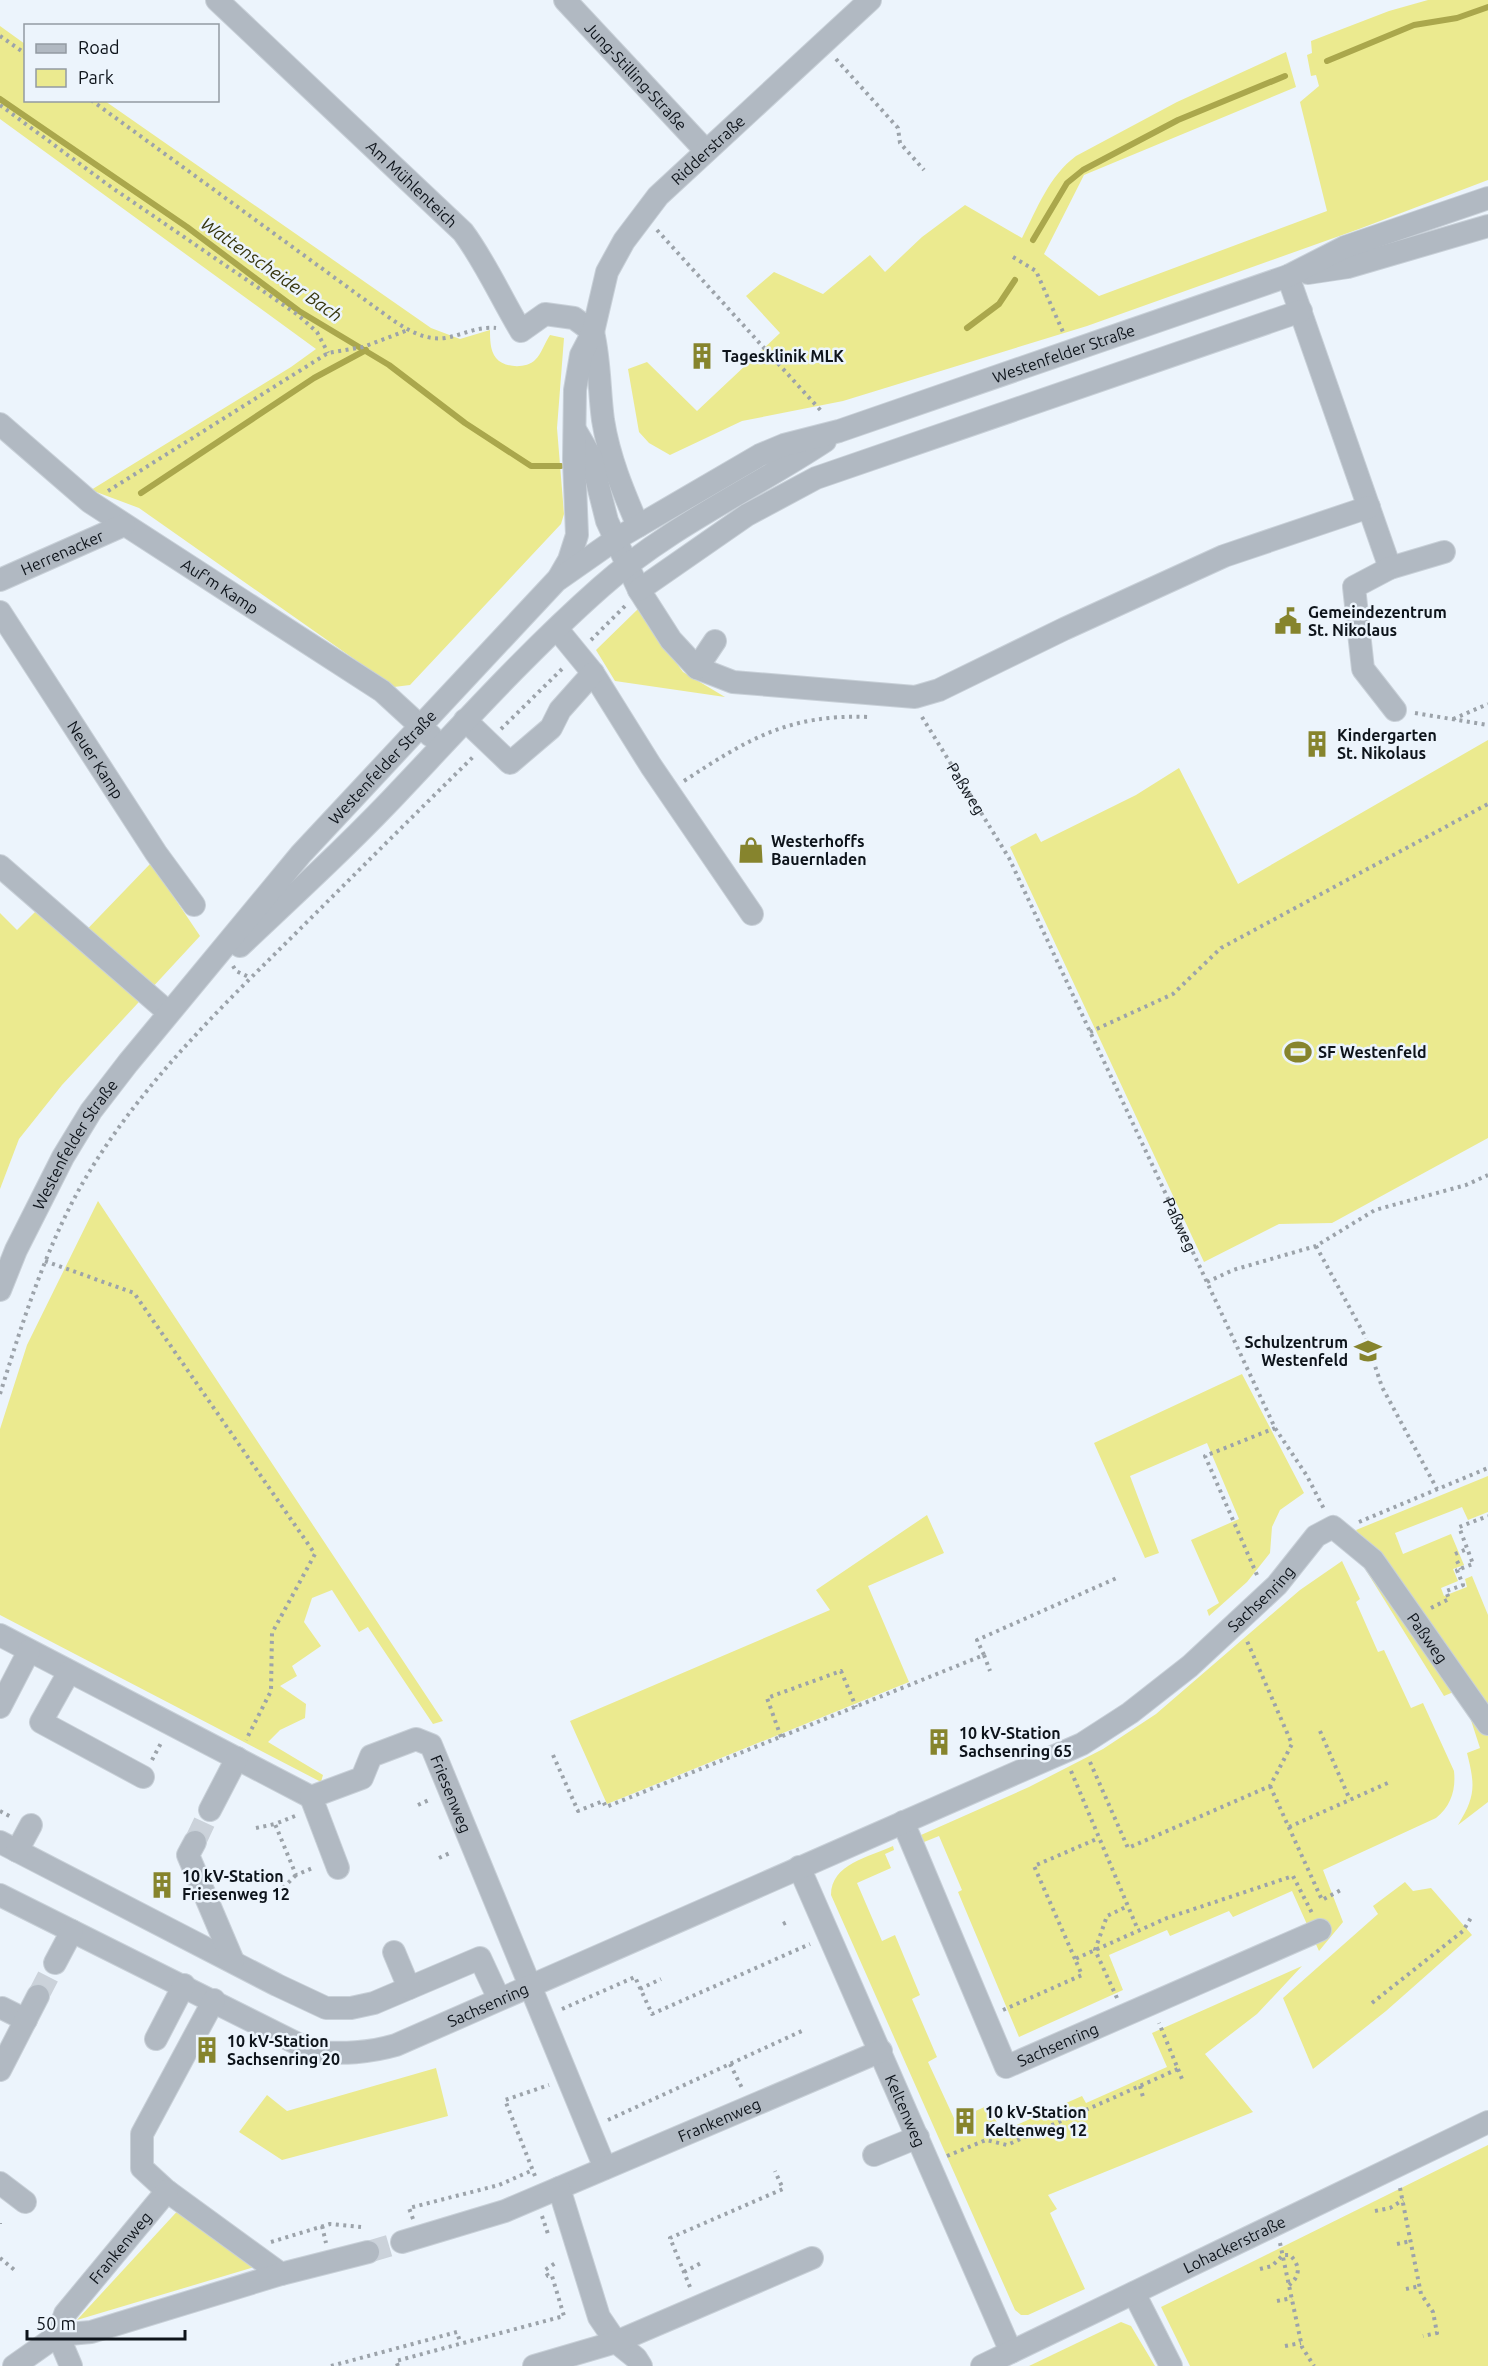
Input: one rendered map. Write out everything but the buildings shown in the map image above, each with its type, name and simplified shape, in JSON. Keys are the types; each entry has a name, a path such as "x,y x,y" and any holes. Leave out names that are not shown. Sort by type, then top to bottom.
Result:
{"street":[{"name":"Am Mühlenteich","path":"217,0 463,232 483,260 498,293 521,331"},
{"name":"Jung-Stilling-Straße","path":"565,0 706,152"},
{"name":"Ridderstraße","path":"556,581 569,560 577,536 574,459 577,433 575,390 581,355 593,332 607,272 643,213 870,0"},
{"name":"Westenfelder Straße","path":"0,1290 16,1250 63,1157 91,1111 168,1012 301,854 556,581 616,539 760,455 784,445 839,431 1288,276 1345,247 1488,198"},
{"name":"Westenfelder Straße","path":"1288,276 1348,267 1488,226"},
{"path":"1288,276 1390,568"},
{"path":"639,590 747,515 816,477 1266,320 1301,311"},
{"path":"521,331 545,314 574,318 593,332"},
{"name":"Ridderstraße","path":"593,332 600,360 603,419 614,468 638,526"},
{"name":"Auf'm Kamp","path":"0,424 90,502 382,691 441,745"},
{"name":"Westenfelder Straße","path":"168,1012 319,872 465,720 557,629 628,565 695,518 785,468 839,431"},
{"name":"Ridderstraße","path":"577,433 591,457 607,521 616,539"},
{"path":"616,539 639,590 671,640 697,668 733,682 915,697 939,690 1064,629 1224,556 1369,507"},
{"name":"Herrenacker","path":"0,580 124,525"},
{"path":"628,565 638,526"},
{"path":"1395,710 1363,669 1354,587 1390,568 1444,552"},
{"name":"Neuer Kamp","path":"0,612 137,824 194,905"},
{"path":"557,629 593,673 668,791 752,914"},
{"path":"697,668 715,642"},
{"path":"465,720 510,763 551,728 560,710 593,673"},
{"path":"0,866 168,1012"},
{"name":"Sachsenring","path":"0,1895 314,2052 349,2055 396,2045 1073,1749 1166,1687 1266,1595 1325,1531"},
{"name":"Paßweg","path":"1325,1531 1373,1560 1488,1724"},
{"path":"0,1635 237,1758 313,1803 337,1864"},
{"path":"0,1707 29,1651"},
{"path":"69,1672 41,1722 143,1777"},
{"name":"Friesenweg","path":"313,1803 362,1778 371,1756 416,1739 431,1745 606,2168"},
{"path":"210,1810 237,1758"},
{"name":"Sachsenring","path":"903,1822 1006,2067 1320,1930"},
{"path":"31,1825 8,1847 326,2008 351,2008 374,2003 480,1958 499,1999"},
{"path":"195,1842 188,1855 234,1961"},
{"name":"Keltenweg","path":"799,1867 1011,2352"},
{"path":"55,1963 72,1932"},
{"path":"394,1952 409,1988"},
{"path":"156,2039 183,1985"},
{"path":"0,2070 38,1996"},
{"path":"214,2000 142,2134 142,2168 167,2191 280,2274"},
{"path":"2,2008 26,2020"},
{"name":"Frankenweg","path":"410,2240 546,2194 881,2051"},
{"name":"Lohackerstraße","path":"982,2366 1488,2122"},
{"path":"874,2155 918,2137"},
{"path":"0,2183 25,2202"},
{"name":"Frankenweg","path":"58,2335 65,2314 167,2191"},
{"path":"546,2194 599,2317 616,2342 636,2358 641,2366"},
{"path":"14,2366 58,2335 91,2332 280,2274 368,2252"},
{"path":"534,2366 616,2342 812,2258"},
{"path":"1134,2293 1171,2366"},
{"path":"58,2335 71,2366"}],"path":[{"path":"0,36 24,53"},
{"path":"823,45 898,128 900,142 924,170"},
{"path":"94,102 372,305 409,329 426,337 443,339 484,327 521,331"},
{"path":"0,105 111,187 298,315 317,332 328,353"},
{"path":"643,213 839,431"},
{"path":"1013,257 1036,271 1070,352"},
{"path":"90,502 328,353 363,347 409,329"},
{"path":"0,1394 24,1315 45,1261 84,1181 112,1137 143,1095 251,978 616,616"},
{"name":"Paßweg","path":"915,697 920,714 1009,858 1275,1428 1307,1476 1325,1531"},
{"path":"1452,719 1488,704"},
{"path":"1395,710 1488,725"},
{"path":"668,791 746,742 800,721 848,716 879,717"},
{"path":"1090,1032 1173,993 1221,948 1488,804"},
{"path":"1207,1282 1233,1270 1316,1246 1375,1210 1466,1185 1488,1176"},
{"path":"1316,1246 1365,1335 1382,1387 1437,1489"},
{"path":"45,1261 134,1293 315,1554 273,1633 271,1691 237,1758"},
{"path":"1266,1595 1205,1456 1275,1428"},
{"path":"1325,1531 1357,1523 1488,1468"},
{"path":"1413,1617 1449,1599 1446,1591 1463,1585 1457,1570 1473,1564 1459,1527 1488,1516"},
{"path":"1455,1554 1467,1548"},
{"path":"1457,1561 1461,1569"},
{"path":"990,1671 978,1640 1119,1577"},
{"path":"1073,1749 1128,1848 1270,1786 1292,1744 1238,1621"},
{"path":"553,1755 578,1811 603,1800 606,1807 984,1655"},
{"path":"781,1737 767,1698 842,1671 856,1707"},
{"path":"1320,1731 1350,1800"},
{"path":"1073,1749 1099,1838 1138,1930"},
{"path":"1289,1827 1390,1782"},
{"path":"1270,1786 1322,1900 1341,1890"},
{"path":"256,1828 275,1824 313,1803"},
{"path":"275,1824 296,1875"},
{"path":"985,2018 1082,1975 1034,1866 1099,1838"},
{"path":"283,1888 296,1875 337,1864"},
{"path":"1075,1959 1167,1918 1293,1876 1320,1930"},
{"path":"1125,2015 1095,1950 1107,1916 1128,1906"},
{"path":"1372,2003 1463,1931 1472,1916"},
{"path":"783,1924 789,1921"},
{"path":"545,2017 635,1977 652,2014 830,1935"},
{"path":"640,1989 661,1980"},
{"path":"1151,2003 1182,2079"},
{"path":"589,2129 804,2030"},
{"path":"930,2164 986,2140 1007,2145 1178,2069"},
{"path":"550,2241 546,2194 533,2170 505,2100 568,2079"},
{"path":"1140,2086 1143,2097"},
{"path":"1395,2167 1421,2294 1434,2312 1437,2333 1423,2336"},
{"path":"410,2240 410,2208 499,2185 533,2170"},
{"path":"698,2307 670,2238 783,2189 775,2170"},
{"path":"1375,2211 1390,2208 1403,2200"},
{"path":"247,2249 330,2224 361,2227"},
{"path":"1397,2244 1411,2241"},
{"path":"1260,2269 1272,2266 1283,2254 1290,2255 1298,2266 1298,2275 1289,2285"},
{"path":"398,2366 396,2361 564,2316 552,2276 548,2276 545,2270 558,2263 556,2256"},
{"path":"0,2258 17,2272"},
{"path":"1285,2261 1301,2343 1314,2366"},
{"path":"684,2272 703,2262"},
{"path":"1406,2289 1420,2286"},
{"path":"1277,2301 1292,2298"},
{"path":"331,2366 457,2332 460,2342"},
{"path":"1285,2346 1301,2343"}],"green space":[{"path":"1428,0 1488,0 1488,180 1359,229 1087,326 843,401 742,421 670,455 649,443 639,432 628,369 647,362 697,411 780,333 746,296 774,272 823,294 870,255 885,272 922,237 965,205 1022,238 1051,183 1076,156 1177,102 1286,52 1296,87 1084,175 1044,254 1099,296 1327,211 1300,102 1319,86 1316,75 1311,76 1307,55 1312,53 1311,41 1389,11"},
{"path":"0,26 24,43 24,102 106,102 431,328 460,339 490,330 491,348 496,358 504,364 515,366 526,365 535,360 550,335 564,338 557,428 564,514 561,524 410,685 394,687 139,508 91,490 291,367 316,349 0,119"},
{"path":"638,609 683,672 725,697 615,681 596,650"},
{"name":"SF Westenfeld","path":"1488,740 1488,1138 1332,1223 1279,1224 1204,1262 1010,847 1036,833 1041,842 1136,795 1179,768 1238,884"},
{"path":"151,863 200,936 62,1085 19,1139 0,1189 0,913 17,930 37,910 73,944"},
{"path":"98,1201 443,1721 433,1724 368,1627 359,1632 332,1590 312,1598 304,1622 321,1646 292,1666 297,1676 280,1686 306,1704 305,1718 280,1730 268,1742 323,1775 321,1782 0,1615 0,1429 27,1345"},
{"path":"1242,1374 1304,1493 1280,1510 1272,1527 1270,1553 1247,1582 1209,1616 1207,1610 1219,1603 1191,1540 1239,1519 1207,1443 1130,1476 1159,1553 1145,1558 1094,1443"},
{"path":"1488,1476 1488,1512 1468,1520 1462,1507 1395,1533 1403,1554 1451,1534 1464,1565 1453,1569 1458,1581 1441,1588 1444,1596 1467,1587 1465,1579 1472,1576 1488,1615 1488,1802 1458,1825 1468,1806 1472,1790 1472,1774 1467,1753 1480,1748 1468,1711 1456,1691 1444,1696 1354,1551 1366,1544 1356,1530"},
{"path":"927,1515 944,1553 868,1586 909,1682 607,1804 570,1721 830,1610 816,1590"},
{"path":"1342,1561 1360,1599 1356,1602 1378,1652 1384,1650 1411,1708 1423,1703 1454,1771 1454,1785 1449,1803 1436,1818 1323,1870 1343,1922 1319,1951 1292,1891 1233,1917 1229,1911 1170,1936 1167,1930 1109,1955 1123,1990 1019,2037 958,1892 962,1890 939,1836 924,1842 921,1835 1029,1787 1103,1749 1156,1714 1300,1590"},
{"path":"893,1846 894,1850 885,1854 891,1868 857,1883 882,1941 895,1935 920,1995 912,1999 937,2057 928,2062 959,2129 975,2122 971,2113 989,2105 1001,2132 1082,2096 1086,2103 1167,2067 1152,2033 1302,1966 1257,2014 1205,2054 1253,2112 1048,2195 1057,2209 1050,2213 1085,2289 1028,2315 1021,2315 1015,2310 831,1895 837,1876 844,1869 863,1858"},
{"path":"1405,1882 1413,1891 1431,1888 1472,1935 1386,2011 1313,2069 1283,1998 1378,1914 1373,1906"},
{"path":"436,2068 448,2116 282,2160 239,2132 267,2095 287,2111"},
{"path":"1488,2145 1488,2366 1190,2366 1161,2307"},
{"path":"183,2205 268,2263 77,2320"},
{"path":"1121,2322 1131,2326 1155,2366 1029,2366"}],"waterway":[{"path":"1327,61 1414,25 1457,18 1488,7"},
{"path":"1033,240 1067,183 1083,170 1178,120 1285,76"},
{"name":"Wattenscheider Bach","path":"0,99 187,227 299,311 389,365 465,423 531,466 561,466"},
{"path":"967,328 999,304 1015,280"},
{"path":"141,493 314,378 366,350"}],"tunnel":[{"path":"195,1842 210,1810"},
{"path":"38,1996 55,1963"},
{"path":"368,2252 402,2242"}],"place":[{"name":"Tagesklinik MLK","path":"702,356"},
{"name":"Gemeindezentrum St. Nikolaus","path":"1288,621"},
{"name":"Kindergarten St. Nikolaus","path":"1317,744"},
{"name":"Westerhoffs Bauernladen","path":"751,850"},
{"name":"SF Westenfeld","path":"1298,1052"},
{"name":"Schulzentrum Westenfeld","path":"1368,1351"},
{"name":"10 kV-Station Sachsenring 65","path":"939,1742"},
{"name":"10 kV-Station Friesenweg 12","path":"162,1885"},
{"name":"10 kV-Station Sachsenring 20","path":"207,2050"},
{"name":"10 kV-Station Keltenweg 12","path":"965,2121"}]}
